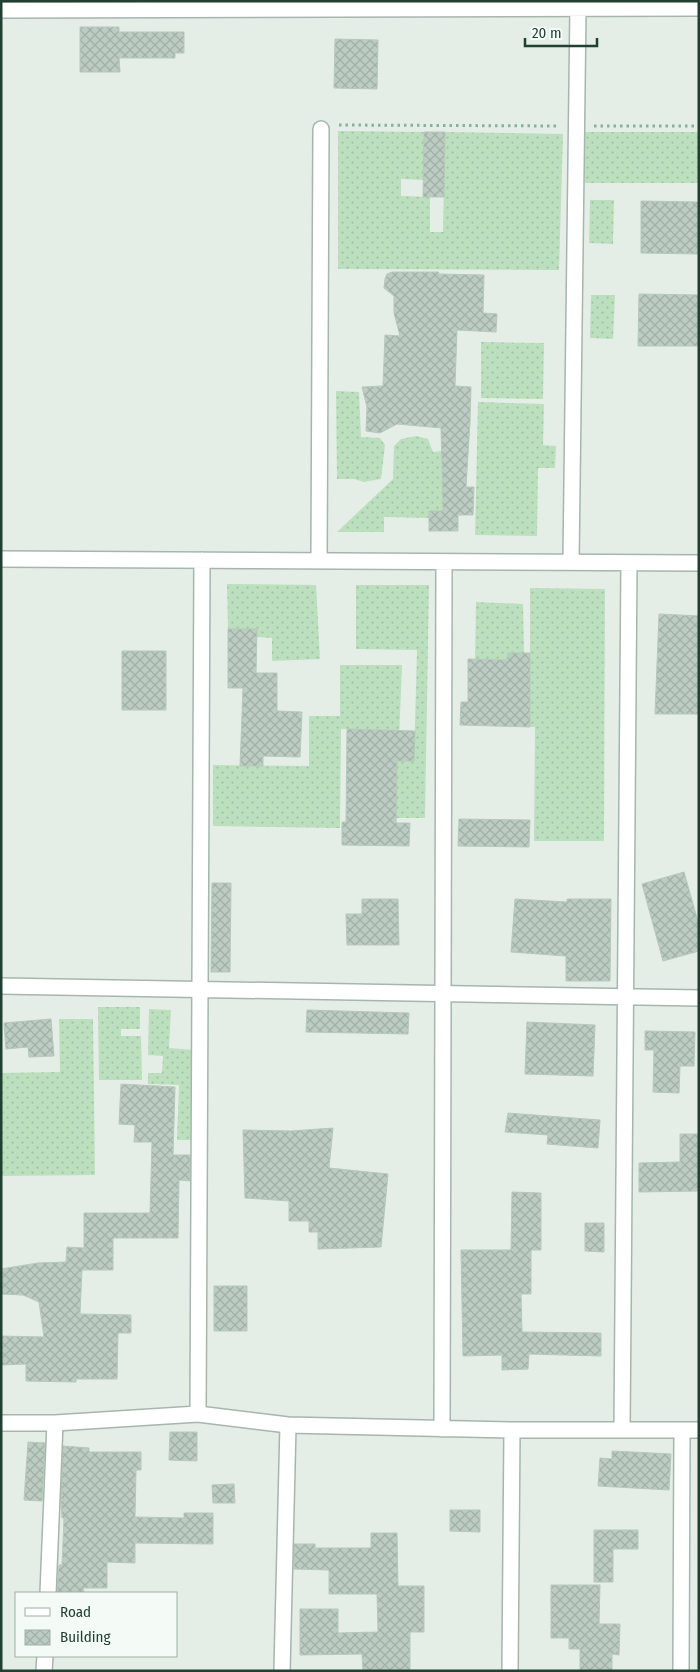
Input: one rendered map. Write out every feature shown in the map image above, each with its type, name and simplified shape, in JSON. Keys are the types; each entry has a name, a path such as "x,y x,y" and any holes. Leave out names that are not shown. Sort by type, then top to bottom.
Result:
{"street":[{"path":"571,562 578,8"},
{"path":"1,10 699,8"},
{"path":"319,561 321,129"},
{"path":"1,559 699,563"},
{"path":"198,1414 202,560"},
{"path":"442,1429 444,562"},
{"path":"622,1430 629,562"},
{"path":"1,986 699,998"},
{"path":"1,1423 55,1423 198,1414 288,1425 512,1430 699,1430"},
{"path":"48,1592 55,1423"},
{"path":"282,1671 288,1425"},
{"path":"510,1671 512,1430"},
{"path":"681,1671 682,1430"},
{"path":"44,1671 45,1657"}],"path":[{"path":"321,129 324,125 699,126"}],"green space":[{"path":"338,131 424,132 423,180 401,179 401,196 430,197 430,232 443,232 445,132 563,134 559,270 338,269"},
{"path":"585,132 699,132 699,183 585,183"},
{"path":"590,200 614,200 613,244 589,243"},
{"path":"591,295 615,295 613,339 590,338"},
{"path":"481,342 544,343 543,399 481,398"},
{"path":"336,391 359,392 361,437 380,438 385,445 381,479 364,482 354,479 337,479"},
{"path":"478,402 544,404 543,445 556,446 555,468 538,468 537,536 475,535"},
{"path":"416,436 428,439 433,452 441,451 443,511 430,511 429,518 384,517 384,532 337,532 393,479 394,446 401,439"},
{"path":"227,584 316,585 320,659 272,661 272,638 257,637 256,629 228,629"},
{"path":"356,585 429,585 425,818 366,818 396,806 397,783 394,761 414,761 417,650 356,649"},
{"path":"530,588 605,589 604,841 534,841 535,727 530,727"},
{"path":"476,602 523,604 524,653 508,653 508,660 475,659"},
{"path":"340,665 402,665 399,741 367,740 367,729 341,729 340,828 213,826 213,765 309,766 309,716 340,716"},
{"path":"98,1007 140,1007 140,1029 121,1029 121,1036 141,1036 142,1080 99,1080"},
{"path":"149,1009 171,1010 169,1048 194,1050 191,1140 177,1140 179,1085 148,1084 148,1073 162,1073 163,1056 148,1055"},
{"path":"59,1019 93,1019 95,1175 1,1176 1,1073 60,1072"}],"building":[{"path":"80,27 119,27 119,32 184,32 184,53 175,53 175,58 119,58 120,72 80,72"},
{"path":"335,39 378,40 377,89 334,88"},
{"path":"424,132 445,132 444,197 423,197"},
{"path":"641,201 699,202 699,254 641,253"},
{"path":"392,272 439,272 438,274 484,275 483,313 497,314 496,332 457,330 455,386 471,387 466,487 474,487 473,515 458,515 458,531 429,531 429,511 443,511 441,428 397,424 380,433 366,431 367,407 362,387 383,386 385,335 400,336 394,313 394,296 384,288 387,274"},
{"path":"639,294 699,295 699,346 638,346"},
{"path":"659,614 699,616 699,714 655,714"},
{"path":"228,629 257,629 256,673 277,673 277,711 302,712 300,757 263,756 263,766 240,766 243,688 228,688"},
{"path":"122,651 166,651 166,710 122,710"},
{"path":"508,653 530,653 530,727 460,725 461,702 468,702 468,659 508,660"},
{"path":"347,729 415,731 414,761 397,761 396,823 410,823 409,846 342,845 342,822 346,822"},
{"path":"459,819 530,820 529,847 458,846"},
{"path":"684,872 699,925 699,951 663,961 642,884"},
{"path":"212,883 231,883 230,972 211,972"},
{"path":"362,899 398,899 399,945 347,945 346,914 362,914"},
{"path":"515,899 567,902 567,899 611,899 610,981 566,981 566,956 511,952"},
{"path":"307,1010 409,1013 408,1034 306,1032"},
{"path":"51,1019 54,1056 29,1057 28,1047 6,1049 4,1023"},
{"path":"527,1022 595,1025 593,1076 525,1074"},
{"path":"645,1031 695,1032 694,1066 680,1066 679,1093 653,1092 654,1050 645,1050"},
{"path":"121,1084 175,1087 173,1155 190,1155 190,1181 179,1180 178,1238 113,1238 113,1270 82,1270 80,1314 131,1315 131,1333 118,1333 117,1379 76,1379 76,1382 26,1381 26,1364 1,1365 1,1336 44,1337 39,1302 23,1295 1,1294 1,1269 38,1263 66,1262 67,1247 84,1248 84,1213 150,1213 152,1142 134,1142 135,1125 119,1124"},
{"path":"508,1113 600,1120 598,1148 547,1144 548,1135 505,1132"},
{"path":"333,1128 329,1168 388,1174 381,1247 318,1249 318,1232 309,1232 309,1221 289,1221 289,1201 245,1198 243,1130 291,1131"},
{"path":"680,1134 699,1134 699,1191 639,1192 639,1163 680,1162"},
{"path":"512,1192 541,1193 541,1250 531,1250 531,1294 521,1294 522,1332 601,1333 601,1356 529,1354 528,1369 502,1370 502,1355 463,1356 461,1250 511,1250"},
{"path":"585,1223 604,1223 604,1252 585,1251"},
{"path":"214,1286 247,1286 247,1331 214,1331"},
{"path":"170,1432 197,1432 197,1461 169,1460"},
{"path":"28,1442 45,1443 42,1501 24,1500"},
{"path":"63,1446 89,1448 89,1452 141,1452 141,1470 136,1470 135,1517 184,1518 184,1513 213,1513 213,1544 135,1543 135,1563 107,1562 107,1588 83,1588 84,1592 57,1592 59,1565 62,1565 64,1518 62,1518"},
{"path":"612,1451 671,1454 669,1490 598,1486 600,1458 612,1459"},
{"path":"234,1484 235,1503 213,1503 212,1485"},
{"path":"450,1510 480,1510 480,1532 450,1531"},
{"path":"594,1530 638,1530 638,1549 613,1549 613,1582 594,1582"},
{"path":"371,1533 397,1533 398,1586 424,1586 424,1632 410,1632 410,1671 363,1671 362,1654 300,1655 300,1609 338,1609 338,1633 378,1632 377,1594 329,1594 329,1570 294,1569 294,1544 315,1544 315,1548 371,1548"},
{"path":"551,1585 600,1585 599,1624 620,1624 619,1655 612,1654 612,1671 580,1671 580,1649 569,1649 569,1638 551,1638"}]}
